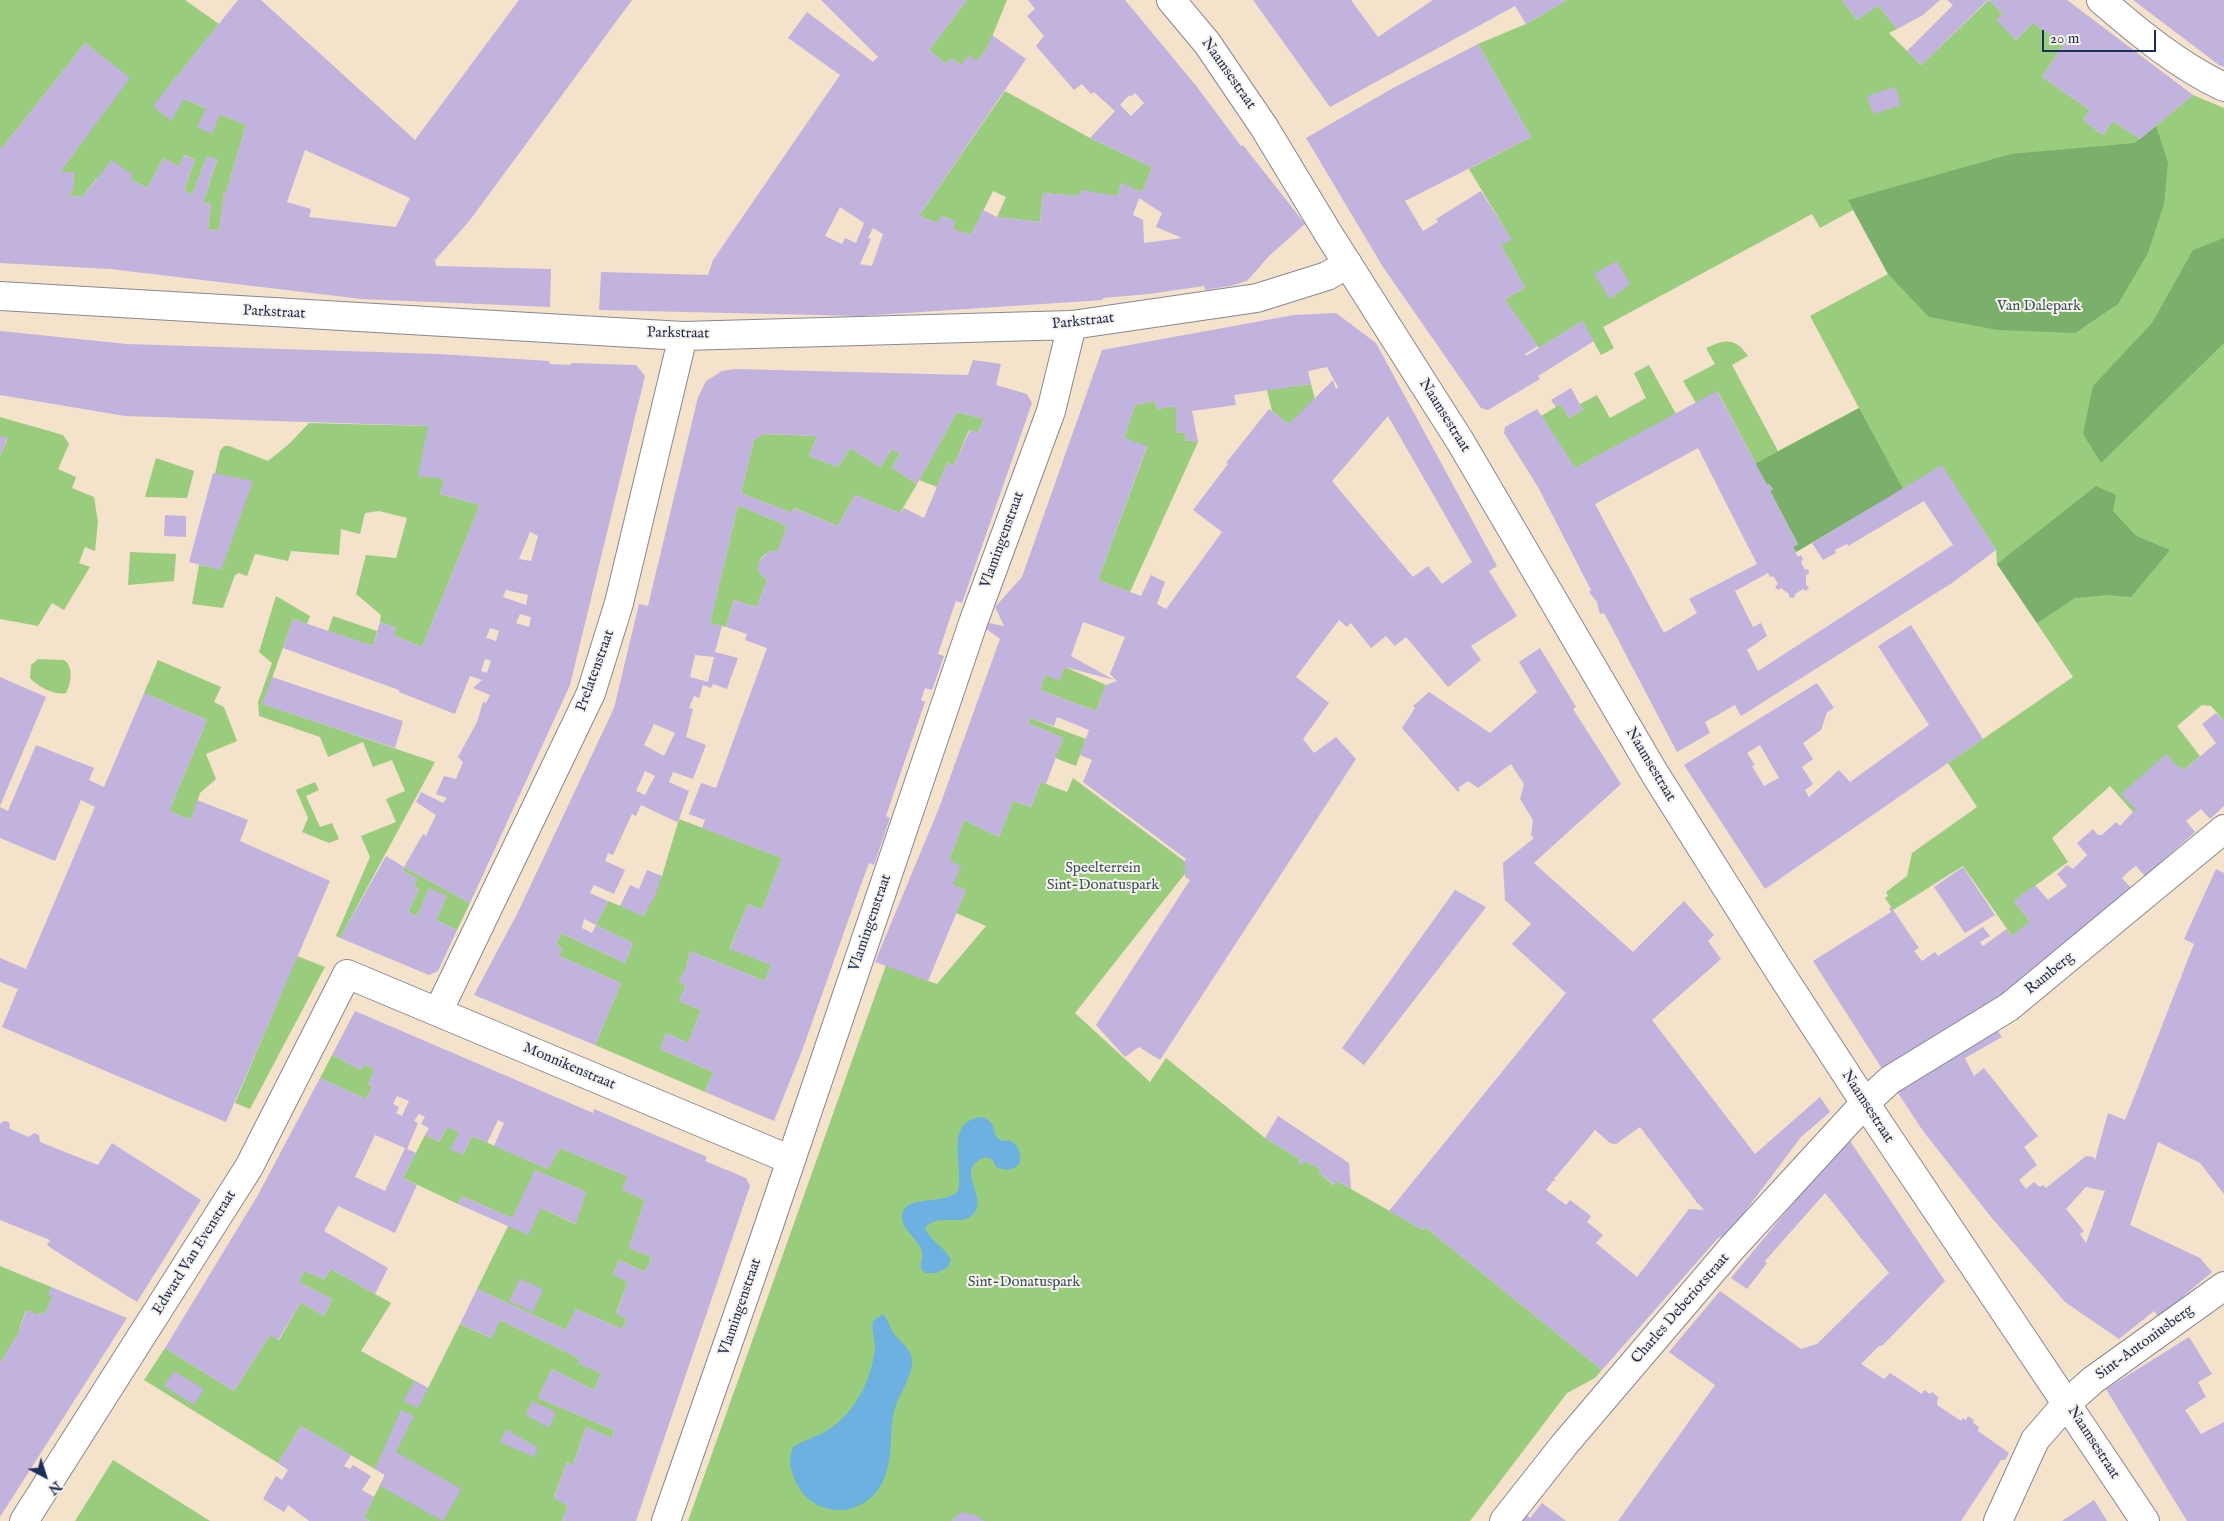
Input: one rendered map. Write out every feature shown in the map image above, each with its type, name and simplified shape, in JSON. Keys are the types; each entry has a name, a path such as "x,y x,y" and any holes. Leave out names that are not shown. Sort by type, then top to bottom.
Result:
{"street":[{"name":"Naamsestraat","path":"1171,0 1207,44 1264,127 1460,442 1655,774 1865,1104 2067,1403 2144,1521"},
{"path":"2100,0 2124,20 2204,77 2224,87"},
{"name":"Parkstraat","path":"0,296 683,336 1072,324 1257,298 1327,276 1348,264"},
{"name":"Vlamingenstraat","path":"666,1521 791,1160 974,620 1050,412 1072,324"},
{"name":"Prelatenstraat","path":"438,1012 591,693 619,603 683,336"},
{"name":"Ramberg","path":"1865,1104 1890,1080 2009,1007 2224,829"},
{"name":"Monnikenstraat","path":"347,974 791,1160"},
{"name":"Edward Van Evenstraat","path":"24,1521 249,1167 347,974"},
{"name":"Charles Deberiotstraat","path":"1504,1521 1564,1445 1737,1243 1865,1104"},
{"name":"Sint-Antoniusberg","path":"1998,1521 2035,1440 2067,1403 2093,1380 2224,1286"}],"green space":[{"path":"0,0 185,0 219,24 165,91 246,125 226,193 224,193 219,231 208,229 211,204 203,203 217,160 207,156 192,195 184,190 195,160 185,155 179,167 164,158 147,188 130,179 132,175 123,168 96,179 82,197 68,195 73,190 74,172 60,172 129,78 85,43 3,147 0,147"},
{"path":"967,0 1007,0 987,49 977,61 961,65 951,58 946,64 929,50"},
{"name":"Van Dalepark","path":"1567,0 1842,0 1857,20 1878,5 1897,29 1889,33 1921,65 1989,0 2003,14 1997,20 2016,40 2033,23 2064,44 2042,77 2090,110 2083,120 2103,135 2113,121 2140,139 2193,95 2224,108 2224,721 2211,706 2202,705 2177,726 2200,756 2184,770 2180,767 2136,812 2133,812 2110,786 2052,838 2068,862 2014,901 2030,922 2012,936 1963,866 1893,910 1885,898 1888,896 1886,892 1907,876 1912,853 1977,807 1948,763 2073,677 1997,564 1996,550 1942,466 1796,552 1793,547 1798,544 1770,491 1773,489 1769,484 1767,485 1718,392 1696,403 1683,381 1715,364 1706,348 1724,342 1739,345 1748,356 1732,365 1778,451 1859,408 1810,316 1888,274 1853,210 1820,228 1812,214 1603,327 1614,348 1601,355 1582,321 1539,348 1505,300 1525,287 1501,245 1511,239 1469,169 1531,137 1478,44 1526,24"},
{"path":"1005,91 1090,138 1152,167 1142,192 1121,184 1118,196 1081,191 1079,196 1043,193 1040,222 997,217 1006,197 993,191 971,235 953,229 955,221 941,216 938,223 919,216"},
{"name":"Van Dalepark","path":"2156,126 2168,163 2164,204 2148,253 2118,304 2075,333 1998,330 1929,317 1888,274 1848,200 2011,154 2135,143"},
{"path":"2224,238 2224,343 2101,463 2083,434 2093,386 2152,323 2193,250"},
{"path":"1649,365 1676,414 1575,468 1541,416 1561,404 1569,418 1583,410 1580,404 1597,395 1610,418 1646,398 1634,373"},
{"path":"1311,384 1318,411 1299,432 1272,411 1267,390"},
{"path":"1155,401 1157,409 1176,406 1176,432 1186,433 1185,440 1198,442 1130,592 1098,580 1147,447 1124,438 1135,405"},
{"path":"1859,408 1903,489 1796,552 1793,547 1798,544 1770,491 1773,489 1769,484 1767,485 1755,464"},
{"path":"957,412 984,419 978,433 969,430 954,465 947,463 937,487 919,480"},
{"path":"0,417 63,435 69,444 58,469 76,477 72,488 94,497 98,522 95,551 85,547 79,563 90,567 64,610 52,603 38,626 0,619 0,456 8,438 0,437"},
{"path":"309,423 428,426 444,479 440,494 480,505 422,647 393,635 396,628 380,622 381,615 356,594 366,555 396,558 407,518 379,511 365,513 360,534 341,529 339,555 291,551 288,561 255,554 247,576 239,573 235,575 223,608 192,604 199,565 221,569 252,482 215,474 220,451 224,446 229,446 268,461 289,444"},
{"path":"763,434 817,436 809,456 838,467 850,448 880,467 892,449 900,454 892,468 917,484 900,513 855,495 838,526 794,508 792,513 741,493 754,440"},
{"path":"156,458 194,471 187,498 145,497"},
{"path":"2096,486 2116,495 2113,511 2136,536 2170,550 2131,597 2108,595 2075,598 2037,623 1997,564"},
{"path":"738,505 787,526 778,551 770,551 761,558 758,571 767,580 757,607 734,600 726,627 710,623"},
{"path":"130,552 176,554 174,581 128,585"},
{"path":"276,596 310,616 307,624 293,619 263,704 435,762 340,938 336,936 370,857 361,836 396,822 386,799 405,791 392,760 373,767 363,742 328,757 320,737 259,716 258,702 272,663 259,652"},
{"path":"333,616 377,631 373,646 328,631"},
{"path":"38,659 64,660 67,663 71,675 66,693 62,694 46,690 30,678 31,665"},
{"path":"158,660 221,687 214,702 224,707 237,741 206,754 216,779 200,793 191,820 169,811 207,720 144,693"},
{"path":"1065,667 1106,685 1096,711 1040,690 1045,675"},
{"path":"1030,718 1086,739 1076,766 1055,758 1063,738 1028,723"},
{"name":"Sint-Donatuspark","path":"1073,778 1191,866 1075,1013 1150,1082 1166,1058 1265,1138 1300,1159 1298,1164 1305,1161 1321,1169 1319,1172 1333,1185 1337,1181 1423,1230 1425,1227 1602,1370 1595,1378 1567,1393 1470,1521 688,1521 886,965 937,984 986,926 956,913 966,890 953,885 949,860 964,820 999,837 1013,801 1031,807 1041,782 1067,792"},
{"path":"315,782 319,790 306,796 320,827 332,823 339,839 329,843 302,832 308,818 296,790"},
{"path":"679,819 782,858 762,910 748,904 730,948 771,965 765,981 690,951 686,968 679,982 686,985 679,1001 701,1010 688,1043 666,1033 660,1049 713,1072 705,1092 595,1045 621,983 559,956 562,948 556,945 561,933 625,963 633,943 596,925 608,901 644,915 662,876"},
{"path":"404,867 470,903 457,930 436,920 447,896 429,889 417,916 408,912 419,889 414,886 417,879 402,870"},
{"path":"297,956 325,967 250,1109 235,1103"},
{"path":"332,1055 361,1070 364,1064 375,1070 368,1084 372,1087 366,1099 320,1078"},
{"path":"447,1127 459,1132 463,1155 472,1136 548,1169 560,1148 639,1181 634,1195 645,1200 629,1248 652,1257 645,1272 619,1260 613,1274 628,1282 616,1313 627,1319 622,1329 576,1309 566,1330 477,1289 512,1218 462,1196 458,1204 403,1178 425,1135 439,1142","holes":["535,1170 586,1192 575,1224 522,1199"]},
{"path":"0,1266 51,1287 52,1297 45,1314 40,1312 39,1315 26,1311 19,1329 20,1331 0,1363"},
{"path":"331,1269 391,1303 361,1351 428,1388 460,1324 491,1338 500,1320 580,1359 578,1363 601,1373 594,1390 552,1369 538,1398 614,1430 612,1438 586,1427 573,1465 567,1462 554,1497 568,1506 562,1521 370,1521 364,1517 385,1475 301,1426 278,1463 144,1380 165,1348 234,1391 270,1335 279,1340 301,1302 324,1316 332,1299 299,1282 304,1271 324,1279"},
{"path":"113,1460 210,1521 75,1521"}],"water":[{"path":"983,1117 993,1126 995,1135 1001,1141 1014,1143 1020,1153 1020,1163 1012,1169 1006,1170 996,1167 993,1160 986,1157 977,1162 972,1168 971,1175 978,1205 975,1212 970,1217 964,1219 937,1221 930,1223 925,1228 951,1260 948,1267 937,1273 925,1273 921,1268 921,1249 902,1221 904,1209 910,1204 944,1198 958,1191 959,1135 963,1126 970,1120"},
{"path":"883,1314 894,1334 910,1352 912,1361 910,1374 895,1408 889,1464 886,1474 873,1495 862,1504 850,1509 824,1508 813,1502 803,1493 795,1480 790,1464 791,1451 793,1447 838,1423 854,1405 866,1383 873,1360 875,1348 872,1328 873,1321"}],"building":[{"path":"238,0 261,0 415,140 519,0 632,0 470,220 435,260 436,266 551,269 550,307 362,299 110,269 0,263 0,147 3,147 85,43 130,78 60,172 74,172 73,190 68,195 82,197 112,160 133,175 130,179 147,188 164,158 179,167 184,155 195,160 184,190 192,195 207,156 217,159 203,203 211,204 208,229 219,231 224,192 226,193 246,125 220,114 212,134 197,127 206,108 184,99 171,121 153,106","holes":["305,150 410,198 396,227 309,217 311,209 287,202"]},
{"path":"821,0 967,0 929,50 946,64 951,58 961,65 969,55 977,61 987,49 992,35 1026,59 919,216 938,223 940,216 956,221 953,229 971,235 983,210 997,217 1040,222 1043,193 1079,196 1080,190 1118,196 1121,183 1142,192 1152,167 1090,138 1115,111 1094,92 1091,94 1082,84 1074,90 1036,46 1044,36 1027,16 1035,9 1028,0 1125,0 1197,87 1241,146 1243,145 1305,224 1270,255 1247,281 1205,290 1204,286 1103,298 1103,300 860,316 599,310 601,272 708,275 713,260 840,75 788,38 807,12 873,62 878,57","holes":["1135,93 1144,103 1131,116 1120,105 1129,95 1130,97","1139,198 1162,213 1156,227 1182,238 1144,243 1143,220 1133,215","840,207 864,223 856,243 845,238 842,244 825,236","873,228 883,234 872,266 860,264 871,239 868,238"]},
{"path":"1253,0 1351,0 1378,37 1433,0 1567,0 1526,24 1515,6 1330,107"},
{"path":"1842,0 1940,0 1923,15 1897,29 1878,5 1857,20"},
{"path":"1947,0 1988,0 1921,65 1907,51 1953,5"},
{"path":"1989,0 2067,0 2193,95 2140,139 2113,121 2103,135 2083,120 2090,110 2042,77 2064,44 2033,23 2016,40 1996,20 2003,14"},
{"path":"2133,0 2224,0 2224,67 2219,65"},
{"path":"1478,44 1531,137 1405,201 1423,231 1438,222 1436,219 1481,191 1512,240 1501,245 1525,287 1505,300 1538,346 1525,354 1526,356 1582,321 1594,341 1538,376 1540,379 1488,410 1481,408 1383,267 1306,138 1395,87"},
{"path":"1895,87 1901,105 1873,114 1867,96"},
{"path":"1617,261 1630,284 1610,299 1594,274"},
{"path":"1336,313 1376,343 1497,566 1489,571 1517,616 1471,646 1481,660 1448,687 1406,637 1395,646 1386,636 1371,648 1351,623 1347,627 1339,620 1296,677 1329,703 1303,739 1314,753 1336,737 1356,759 1160,1060 1139,1047 1125,1057 1096,1025 1190,880 1185,877 1185,866 1183,865 1186,859 1083,782 1092,760 1080,755 1089,730 1057,717 1054,726 1030,718 1028,723 1063,738 1046,784 1041,782 1031,807 1013,801 999,837 964,820 949,860 961,866 953,885 966,890 928,981 875,962 939,808 1000,639 974,620 1004,626 995,607 1022,577 1102,350 1294,315","holes":["1327,367 1338,387 1336,389 1333,380 1289,424 1269,409 1226,463 1228,464 1193,510 1222,532 1166,609 1157,604 1165,582 1151,575 1141,596 1098,580 1147,446 1124,438 1135,405 1155,401 1157,409 1176,406 1176,432 1186,433 1185,440 1198,442 1192,411 1236,405 1234,395 1311,384 1308,371","1388,416 1472,562 1442,584 1428,566 1413,577 1332,481","1083,622 1125,637 1110,674 1117,681 1106,685 1096,711 1040,690 1045,675 1059,681 1065,667 1114,680 1071,656"]},
{"path":"0,331 127,344 439,354 549,361 550,364 636,365 645,376 570,685 470,903 404,867 423,834 426,836 436,815 416,802 421,792 443,803 447,798 436,794 444,776 456,779 463,762 458,757 477,722 483,702 486,703 490,695 473,688 482,680 470,676 455,714 399,692 399,690 283,648 293,619 373,646 380,622 396,628 393,635 422,647 480,505 440,494 444,479 418,476 428,426 125,416 0,395","holes":["530,532 538,536 531,561 519,559","506,590 528,595 526,605 503,597","520,614 531,617 529,627 516,623","490,628 499,631 496,641 486,638","485,659 491,661 487,673 481,671"]},
{"path":"973,360 1001,364 996,385 1027,394 1032,403 962,603 956,601 952,612 938,654 944,656 932,690 925,688 921,700 925,702 886,816 890,818 874,865 869,863 803,1048 774,1121 705,1092 713,1072 660,1049 666,1033 688,1043 701,1010 679,1001 686,985 678,982 686,968 690,951 765,981 771,965 730,949 748,904 762,910 782,858 702,828 705,820 689,814 701,783 716,788 767,648 745,640 747,634 726,627 734,600 757,607 767,580 758,571 759,561 770,551 778,551 787,526 738,505 710,623 722,626 715,652 738,658 727,689 713,684 711,688 703,685 699,698 694,696 689,708 693,709 686,737 706,745 693,779 673,772 669,782 689,791 679,819 677,822 641,805 636,816 632,814 613,855 608,853 605,861 625,870 614,894 594,885 590,893 608,901 596,925 633,943 625,963 561,933 556,945 562,948 559,956 621,983 595,1045 474,995 518,912 614,708 639,604 648,606 698,397 706,381 722,371 734,369 968,375","holes":["957,412 984,419 978,433 970,430 954,465 947,463 924,518 904,508 900,513 855,495 838,526 793,508 792,513 741,493 754,440 763,434 817,436 809,456 838,467 850,448 880,467 892,449 900,454 892,468 917,484","695,655 714,657 708,682 690,677","654,724 675,733 664,756 644,745","645,771 655,776 645,795 636,791","584,919 596,925 592,933 582,928"]},
{"path":"1571,388 1583,410 1569,418 1561,404 1556,407 1551,400"},
{"path":"1717,391 1767,485 1769,484 1773,490 1770,491 1798,545 1793,547 1798,557 1801,555 1803,559 1801,562 1805,570 1808,569 1809,574 1806,575 1806,585 1809,587 1806,591 1803,589 1795,594 1794,598 1789,597 1789,594 1781,588 1778,590 1775,587 1778,584 1773,576 1770,577 1768,573 1735,591 1753,627 1761,623 1767,636 1747,650 1758,671 1953,545 1924,501 1848,546 1847,544 1835,550 1836,553 1823,560 1812,543 1942,465 1996,550 1952,583 1741,716 1735,705 1705,722 1710,733 1677,752 1604,613 1600,614 1597,602 1589,592 1591,590 1538,487 1504,433 1505,427 1537,409 1575,468","holes":["1698,448 1757,564 1689,599 1697,613 1664,633 1595,504"]},
{"path":"0,437 8,437 0,456"},
{"path":"213,473 253,481 221,570 189,562"},
{"path":"165,515 186,516 186,537 164,536"},
{"path":"1911,625 1983,739 1765,889 1684,765 1817,683 1834,708 1827,712 1821,730 1803,743 1813,759 1802,767 1813,784 1805,790 1809,797 1839,770 1850,782 1929,725 1878,646","holes":["1760,745 1779,778 1764,786 1752,766 1755,765 1747,753"]},
{"path":"1540,648 1576,707 1573,709 1621,784 1534,863 1633,952 1684,901 1714,935 1708,941 1721,959 1652,1020 1755,1154 1820,1097 1830,1112 1801,1137 1728,1234 1718,1238 1602,1370 1425,1227 1423,1230 1389,1211 1566,993 1512,944 1531,924 1505,900 1503,863 1534,838 1531,835 1533,820 1520,799 1524,784 1511,764 1478,788 1468,781 1458,788 1460,790 1458,792 1402,728 1415,708 1413,706 1429,692 1490,733 1537,692 1519,662","holes":["1640,1127 1696,1201 1696,1204 1697,1202 1704,1210 1689,1209 1637,1277 1596,1243 1603,1235 1587,1222 1591,1216 1570,1200 1566,1205 1546,1190 1553,1181 1556,1181 1554,1179 1595,1130 1610,1143 1616,1144"]},
{"path":"0,677 46,697 0,806"},
{"path":"272,677 403,721 395,748 262,704"},
{"path":"144,693 207,720 169,811 191,820 197,800 248,820 240,841 330,881 226,1122 2,1027 18,989 0,982 0,958 26,969 95,807 81,800 55,861 0,838 0,807 8,811 36,745 94,768 89,780 104,787"},
{"path":"2216,713 2224,721 2224,806 2210,819 2201,809 2186,821 2195,832 2145,876 2136,866 2129,871 2122,878 2131,888 2004,1000 1886,1075 1813,961 1891,912 1889,909 1891,907 1919,948 1914,951 1922,961 1935,952 1938,956 1983,927 1990,936 1980,942 1983,946 2007,929 2012,936 2030,922 2014,901 2035,885 2048,900 2067,886 2057,874 2067,865 2073,869 2087,855 2077,843 2093,829 2098,835 2102,835 2116,822 2120,826 2133,812 2137,811 2121,794 2166,754 2179,768 2180,766 2184,770 2216,743 2202,724"},
{"path":"386,856 404,867 402,870 417,879 414,886 419,889 408,912 417,916 429,888 447,896 436,920 457,930 438,971 429,975 340,938"},
{"path":"1963,867 1995,915 1965,933 1934,887"},
{"path":"2216,869 2224,873 2224,1194 2200,1163 2158,1142 2130,1225 2200,1258 2212,1272 2159,1317 2154,1311 2119,1339 2065,1302 1991,1217 1923,1131 1894,1087 1994,1026 2002,1037 1965,1058 1974,1076 1984,1068 2038,1136 2024,1147 2037,1165 2019,1180 2026,1189 2034,1182 2040,1187 2043,1185 2046,1188 2086,1156 2093,1157 2095,1160 2108,1113 2125,1120 2194,944 2184,939","holes":["2086,1187 2105,1191 2086,1243 2080,1234 2084,1231 2066,1209"]},
{"path":"647,870 662,876 655,896 643,916 620,906 630,885 639,889"},
{"path":"1455,890 1486,907 1364,1065 1342,1048"},
{"path":"355,1011 593,1113 594,1109 707,1157 705,1161 746,1178 750,1186 636,1521 562,1521 568,1506 554,1498 567,1462 573,1465 586,1427 612,1438 614,1430 538,1398 552,1369 594,1390 601,1373 577,1363 580,1359 500,1320 492,1338 460,1324 477,1289 566,1330 576,1309 622,1329 627,1319 616,1314 628,1282 613,1275 619,1260 645,1272 652,1257 629,1248 645,1200 622,1190 627,1176 560,1148 548,1169 494,1146 504,1123 498,1120 487,1143 472,1136 463,1155 450,1149 459,1132 447,1127 439,1142 425,1135 429,1128 421,1124 425,1117 419,1114 414,1121 418,1123 407,1149 416,1153 403,1178 417,1185 395,1233 338,1206 324,1231 388,1268 375,1294 331,1269 324,1279 304,1271 299,1282 332,1299 324,1316 301,1302 278,1340 270,1335 234,1391 165,1348 258,1195 320,1078 366,1099 372,1087 368,1084 375,1070 364,1064 361,1070 332,1055","holes":["397,1096 409,1101 402,1116 396,1113 399,1107 393,1104","375,1135 405,1148 385,1191 355,1177"]},
{"path":"1278,1116 1349,1163 1351,1189 1337,1181 1334,1185 1319,1172 1321,1169 1305,1161 1302,1165 1298,1164 1300,1159 1265,1138"},
{"path":"4,1121 9,1122 10,1129 29,1137 34,1133 39,1135 40,1142 98,1165 112,1143 201,1200 137,1302 54,1250 47,1245 50,1240 0,1220 0,1124"},
{"path":"1850,1141 1945,1281 1882,1346 1880,1345 1861,1364 1884,1379 1890,1373 1922,1394 1924,1390 1930,1394 1932,1392 1938,1397 1937,1405 1961,1421 1963,1418 1966,1420 1968,1416 1974,1420 1973,1423 1979,1427 1978,1431 2009,1453 2005,1460 2001,1460 1961,1521 1618,1521 1715,1385 1669,1352 1720,1291 1801,1349 1817,1344 1889,1273 1825,1193 1765,1261 1767,1263 1747,1289 1731,1278 1814,1178"},
{"path":"535,1170 586,1192 576,1224 541,1208 528,1235 458,1204 462,1196 512,1218"},
{"path":"520,1279 543,1289 533,1312 509,1301"},
{"path":"51,1287 127,1318 0,1517 0,1363 20,1331 27,1310 39,1315 40,1312 45,1314 52,1297 48,1295"},
{"path":"2189,1337 2212,1374 2198,1382 2206,1397 2185,1410 2201,1434 2224,1422 2224,1521 2187,1521 2106,1389"},
{"path":"174,1371 204,1389 194,1405 164,1386"},
{"path":"415,1381 428,1388 418,1408 403,1401"},
{"path":"532,1401 556,1412 549,1428 526,1415"},
{"path":"401,1410 414,1416 396,1452 461,1489 443,1521 380,1486 385,1475 375,1469"},
{"path":"301,1426 351,1455 344,1466 350,1469 353,1465 371,1476 362,1490 374,1497 364,1517 370,1521 309,1521 288,1505 284,1512 263,1499 276,1476 282,1480 288,1470 278,1463"},
{"path":"506,1429 538,1448 534,1457 500,1442"},
{"path":"2094,1500 2107,1521 2062,1521"},
{"path":"1542,1503 1566,1521 1522,1521 1526,1515 1530,1518"},
{"path":"961,1512 975,1515 984,1521 951,1521"}],"park label":[{"name":"Speelterrein Sint-Donatuspark","path":"1103,878"}]}
